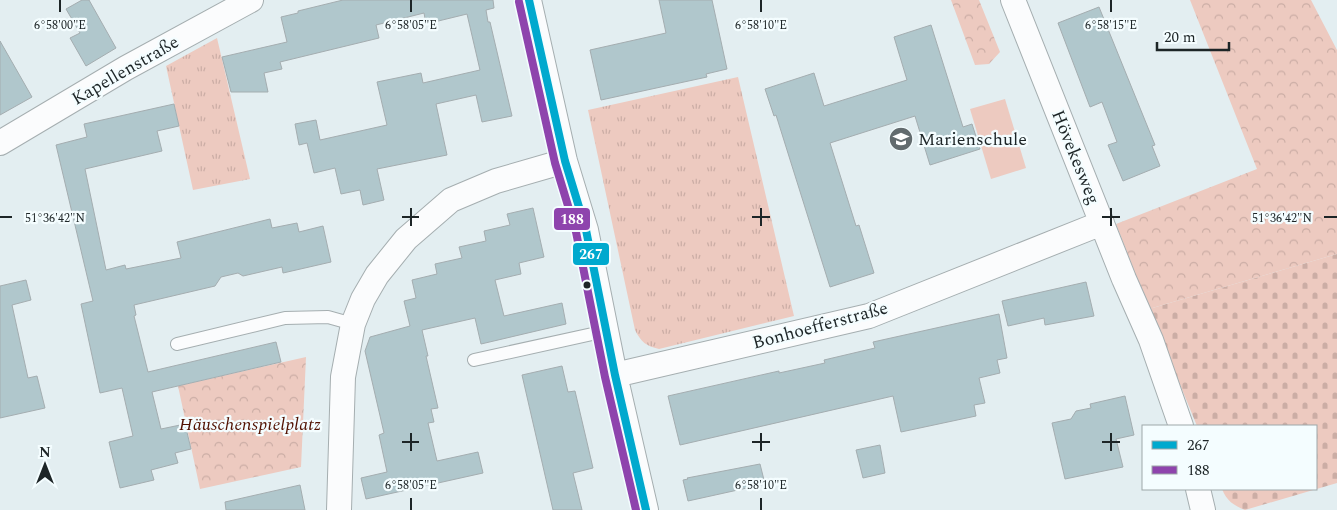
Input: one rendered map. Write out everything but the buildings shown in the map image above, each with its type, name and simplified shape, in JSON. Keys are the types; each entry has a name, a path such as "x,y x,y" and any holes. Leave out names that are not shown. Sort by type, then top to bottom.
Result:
{"street":[{"name":"Kapellenstraße","path":"0,143 126,68 251,0"},
{"path":"529,0 565,161 586,230 615,376 646,510"},
{"name":"Hövekesweg","path":"1013,0 1151,340 1181,425"},
{"path":"339,510 343,378 353,324 363,299 377,275 406,238 450,200 496,181 565,161"},
{"name":"Bonhoefferstraße","path":"615,376 869,316 1102,223"},
{"path":"1198,490 1203,510"}],"lane":[{"path":"177,344 285,318 328,317 353,324"},
{"path":"474,360 606,331"}],"green space":[{"path":"951,0 979,0 1000,52 989,64 975,65"},
{"path":"1190,0 1311,0 1337,50 1337,254 1149,309 1116,224 1257,169"},
{"path":"217,38 250,179 193,190 166,66"},
{"path":"738,77 794,316 659,349 654,348 644,343 635,330 588,110"},
{"path":"1005,99 1026,168 991,179 970,109"},
{"path":"1337,254 1337,483 1317,489 1317,425 1197,425 1149,309"},
{"name":"Häuschenspielplatz","path":"306,357 301,467 200,489 178,386"},
{"path":"1222,490 1313,490 1245,510 1226,497"}],"transit line":[{"name":"267","path":"529,0 565,161 586,230 615,375 646,510"},
{"name":"188","path":"519,2 555,163 576,232 605,377 636,510"}],"place":[{"name":"Marienschule","path":"901,139"}]}
